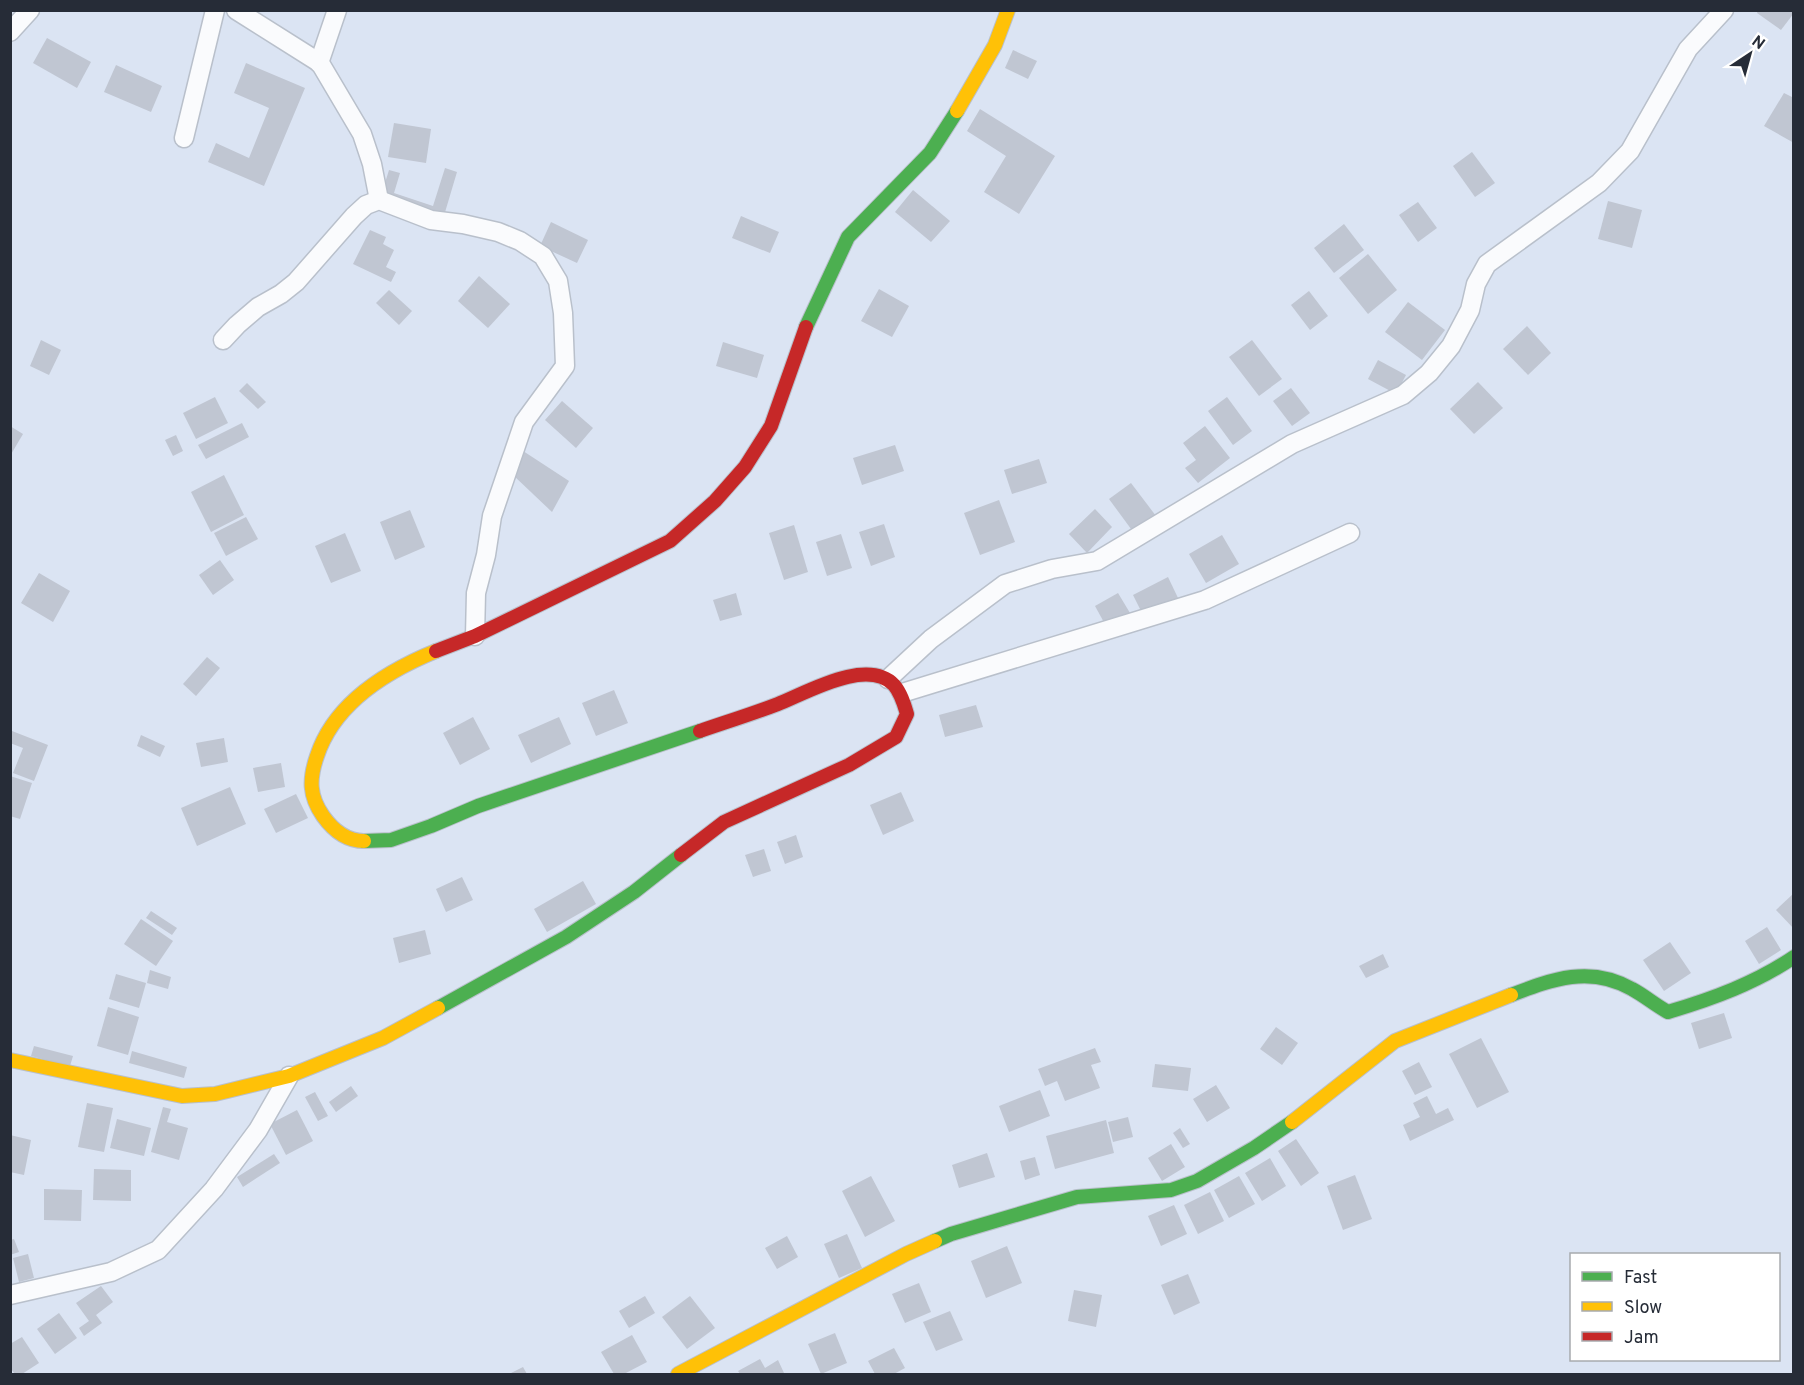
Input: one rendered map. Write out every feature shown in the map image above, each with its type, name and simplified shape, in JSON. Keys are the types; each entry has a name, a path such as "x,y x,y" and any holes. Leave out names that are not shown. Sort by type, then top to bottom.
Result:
{"street":[{"path":"10,32 30,10"},
{"path":"184,138 215,10"},
{"path":"236,10 319,63 362,134 372,164 379,200"},
{"path":"319,63 337,10"},
{"path":"10,1060 182,1096 215,1094 289,1076 383,1038 566,937 634,892 724,822 849,765 896,737 907,714 902,693 888,679 866,675 832,681 774,705 489,802 391,840 355,841 332,830 314,803 311,773 323,737 342,711 372,685 424,656 475,636 670,541 715,501 745,467 771,426 799,344 848,237 930,153 968,94 995,45 1008,10"},
{"path":"888,679 931,639 1005,584 1052,569 1097,561 1292,444 1403,395 1429,373 1451,346 1470,310 1476,284 1487,264 1599,183 1630,151 1688,49 1724,10"},
{"path":"223,340 237,324 258,307 296,282 354,216 366,206 379,200 431,220 498,232 520,241 543,256 558,281 563,313 565,366 524,422 492,516 486,555 476,593 475,636"},
{"path":"902,693 1204,600 1350,533"},
{"path":"678,1374 906,1254 951,1234 1077,1197 1171,1190 1197,1181 1254,1148 1291,1123 1395,1041 1478,1007 1533,987 1576,975 1604,977 1632,989 1668,1012 1684,1008 1777,970 1794,957"},
{"path":"10,1295 111,1272 158,1250 214,1190 258,1130 289,1076"}],"building":[{"path":"1758,10 1794,10 1794,13 1781,30 1757,13"},
{"path":"47,38 91,62 77,88 33,63"},
{"path":"1013,50 1037,61 1028,79 1005,68"},
{"path":"246,63 305,88 264,186 208,162 216,143 249,158 269,108 234,93"},
{"path":"116,65 162,86 151,112 104,92"},
{"path":"1784,93 1794,98 1794,143 1764,126"},
{"path":"980,109 1055,156 1019,214 984,192 1006,156 967,131"},
{"path":"394,123 431,129 426,163 388,157"},
{"path":"1472,152 1495,183 1475,197 1453,166"},
{"path":"445,168 457,172 443,219 380,199 389,170 400,173 394,193 433,206"},
{"path":"913,190 950,221 931,242 895,212"},
{"path":"1608,201 1642,210 1632,248 1598,239"},
{"path":"1418,202 1437,228 1418,242 1399,215"},
{"path":"741,216 779,232 770,253 732,238"},
{"path":"551,222 588,240 577,263 540,246"},
{"path":"1344,224 1364,250 1334,273 1314,248"},
{"path":"370,230 386,237 383,244 394,250 386,267 396,272 391,282 353,264"},
{"path":"1368,254 1397,290 1368,314 1339,278"},
{"path":"479,276 510,304 488,328 458,301"},
{"path":"879,289 909,306 892,337 861,321"},
{"path":"389,290 412,311 399,325 376,303"},
{"path":"1309,291 1328,316 1310,330 1291,305"},
{"path":"1408,302 1445,330 1422,360 1385,332"},
{"path":"1527,326 1551,353 1528,375 1503,349"},
{"path":"41,340 61,350 49,375 30,366"},
{"path":"1252,340 1282,379 1259,396 1229,357"},
{"path":"723,342 764,355 757,378 716,366"},
{"path":"1378,360 1406,375 1396,394 1368,379"},
{"path":"1478,382 1503,408 1474,434 1450,409"},
{"path":"247,383 266,402 258,409 239,391"},
{"path":"1291,388 1310,413 1292,426 1273,401"},
{"path":"215,397 228,423 196,439 183,413"},
{"path":"1227,397 1252,431 1233,445 1208,411"},
{"path":"562,401 593,428 576,448 545,420"},
{"path":"242,423 249,437 206,459 198,445"},
{"path":"10,426 23,434 10,456"},
{"path":"1205,426 1230,458 1198,483 1185,468 1196,460 1183,443"},
{"path":"176,435 183,451 173,456 165,440"},
{"path":"895,445 904,471 862,485 853,458"},
{"path":"520,449 569,481 552,512 513,475"},
{"path":"1039,459 1047,483 1012,494 1004,470"},
{"path":"224,475 244,515 211,532 191,492"},
{"path":"1131,483 1156,516 1134,533 1109,499"},
{"path":"999,500 1015,542 980,555 964,513"},
{"path":"1095,509 1112,527 1087,553 1069,534"},
{"path":"410,510 425,547 395,560 380,522"},
{"path":"246,517 258,539 226,556 214,533"},
{"path":"884,524 895,557 871,566 859,532"},
{"path":"794,525 808,572 784,580 769,533"},
{"path":"345,533 361,571 331,583 315,546"},
{"path":"841,534 852,568 827,576 816,542"},
{"path":"1222,535 1239,564 1206,583 1189,554"},
{"path":"220,560 234,580 213,595 199,575"},
{"path":"39,573 70,591 53,622 21,603"},
{"path":"1168,577 1178,598 1143,615 1133,595"},
{"path":"736,593 742,615 720,621 713,600"},
{"path":"1118,593 1130,613 1106,626 1095,606"},
{"path":"207,657 220,668 196,696 183,684"},
{"path":"614,690 628,723 596,736 582,703"},
{"path":"976,705 983,727 945,737 939,715"},
{"path":"473,717 490,749 460,765 443,733"},
{"path":"559,717 571,744 531,763 518,735"},
{"path":"12,731 48,745 34,781 13,773 23,748 10,743"},
{"path":"141,735 165,746 160,757 137,746"},
{"path":"224,738 228,762 201,767 196,743"},
{"path":"281,763 285,787 258,792 253,768"},
{"path":"10,776 32,783 20,819 10,816"},
{"path":"230,787 246,824 197,846 181,808"},
{"path":"901,792 914,821 883,835 870,805"},
{"path":"296,794 308,818 276,833 264,809"},
{"path":"796,835 803,857 785,864 777,842"},
{"path":"764,849 771,871 753,877 745,855"},
{"path":"462,877 473,900 446,912 436,889"},
{"path":"583,881 596,904 547,932 534,909"},
{"path":"1794,893 1794,929 1776,910"},
{"path":"151,911 177,928 172,935 146,918"},
{"path":"141,919 173,941 156,966 124,944"},
{"path":"1767,927 1781,950 1759,964 1745,941"},
{"path":"425,930 431,954 399,963 393,938"},
{"path":"1670,942 1691,973 1664,991 1643,960"},
{"path":"1383,954 1389,967 1366,978 1359,966"},
{"path":"150,970 171,977 168,989 147,983"},
{"path":"116,974 146,983 139,1008 109,999"},
{"path":"108,1007 139,1017 128,1055 97,1046"},
{"path":"1724,1013 1732,1038 1699,1049 1691,1023"},
{"path":"1276,1027 1298,1043 1282,1065 1260,1049"},
{"path":"1481,1038 1509,1092 1477,1108 1449,1054"},
{"path":"34,1046 73,1056 70,1066 31,1056"},
{"path":"1095,1048 1101,1062 1091,1065 1100,1088 1065,1101 1057,1081 1045,1086 1038,1069"},
{"path":"132,1051 187,1067 184,1078 129,1063"},
{"path":"1419,1062 1432,1087 1415,1095 1402,1071"},
{"path":"1155,1064 1191,1068 1188,1091 1152,1087"},
{"path":"1216,1085 1230,1108 1207,1122 1193,1099"},
{"path":"351,1086 358,1096 336,1112 329,1102"},
{"path":"1040,1090 1050,1116 1009,1132 999,1106"},
{"path":"315,1092 328,1116 318,1121 305,1097"},
{"path":"1427,1096 1436,1114 1448,1108 1454,1120 1410,1141 1403,1125 1420,1117 1413,1103"},
{"path":"87,1103 113,1108 104,1152 78,1147"},
{"path":"163,1107 171,1109 167,1122 188,1128 179,1160 151,1152"},
{"path":"297,1110 313,1141 286,1155 270,1124"},
{"path":"1128,1117 1133,1137 1113,1142 1108,1122"},
{"path":"117,1119 151,1128 144,1156 110,1148"},
{"path":"1106,1120 1114,1153 1055,1169 1046,1136"},
{"path":"1180,1128 1190,1144 1183,1148 1173,1133"},
{"path":"10,1135 31,1140 24,1175 10,1172"},
{"path":"1296,1139 1319,1173 1301,1186 1278,1151"},
{"path":"1171,1144 1185,1167 1162,1181 1148,1158"},
{"path":"987,1153 995,1177 959,1188 952,1165"},
{"path":"274,1154 280,1163 243,1187 237,1177"},
{"path":"1035,1157 1040,1175 1025,1180 1020,1161"},
{"path":"1270,1158 1286,1186 1262,1201 1245,1173"},
{"path":"94,1169 131,1170 131,1201 93,1200"},
{"path":"1355,1175 1372,1219 1343,1230 1327,1186"},
{"path":"871,1176 895,1221 865,1237 842,1191"},
{"path":"1239,1176 1255,1204 1229,1218 1214,1190"},
{"path":"44,1189 82,1190 81,1221 44,1220"},
{"path":"1210,1192 1224,1221 1198,1234 1184,1205"},
{"path":"1174,1205 1187,1234 1161,1246 1148,1216"},
{"path":"847,1234 862,1268 839,1278 824,1244"},
{"path":"787,1236 798,1257 777,1269 765,1248"},
{"path":"14,1239 19,1252 10,1255 10,1240"},
{"path":"1007,1246 1022,1283 986,1298 971,1261"},
{"path":"28,1254 34,1278 19,1282 13,1258"},
{"path":"1188,1274 1200,1303 1174,1315 1161,1285"},
{"path":"919,1283 931,1312 905,1323 892,1294"},
{"path":"101,1286 113,1302 96,1315 102,1323 84,1336 79,1328 89,1321 76,1303"},
{"path":"1074,1290 1102,1295 1096,1327 1068,1321"},
{"path":"645,1296 655,1313 629,1328 619,1311"},
{"path":"690,1296 715,1328 687,1349 662,1317"},
{"path":"950,1311 963,1340 936,1351 923,1322"},
{"path":"59,1313 77,1338 55,1354 37,1329"},
{"path":"835,1333 847,1363 821,1374 808,1344"},
{"path":"632,1335 647,1362 624,1374 614,1374 601,1352"},
{"path":"22,1337 39,1363 22,1374 15,1374 10,1368 10,1344"},
{"path":"894,1348 905,1368 894,1374 875,1374 868,1361"},
{"path":"760,1359 765,1368 778,1360 784,1373 740,1374 738,1371"},
{"path":"523,1367 527,1374 509,1374"}],"traffic: fast":[{"path":"806,327 848,237 930,153 957,111"},
{"path":"364,841 391,840 478,806 700,731"},
{"path":"438,1008 566,937 634,892 681,855"},
{"path":"1511,995 1557,980 1586,976 1616,982 1632,989 1668,1012 1733,989 1764,975 1794,957"},
{"path":"935,1241 951,1234 1077,1197 1171,1190 1197,1181 1254,1148 1292,1122"}],"traffic: slow":[{"path":"957,111 995,45 1008,10"},
{"path":"364,841 340,834 318,809 312,787 317,756 325,737 349,705 381,679 436,651"},
{"path":"1292,1122 1395,1041 1511,995"},
{"path":"10,1060 182,1096 215,1094 289,1076 383,1038 438,1008"},
{"path":"678,1374 935,1241"}],"traffic: jam":[{"path":"436,651 475,636 670,541 715,501 745,467 771,426 806,327"},
{"path":"681,855 724,822 849,765 896,737 907,714 894,685 882,677 853,676 836,680 778,704 700,731"}]}
